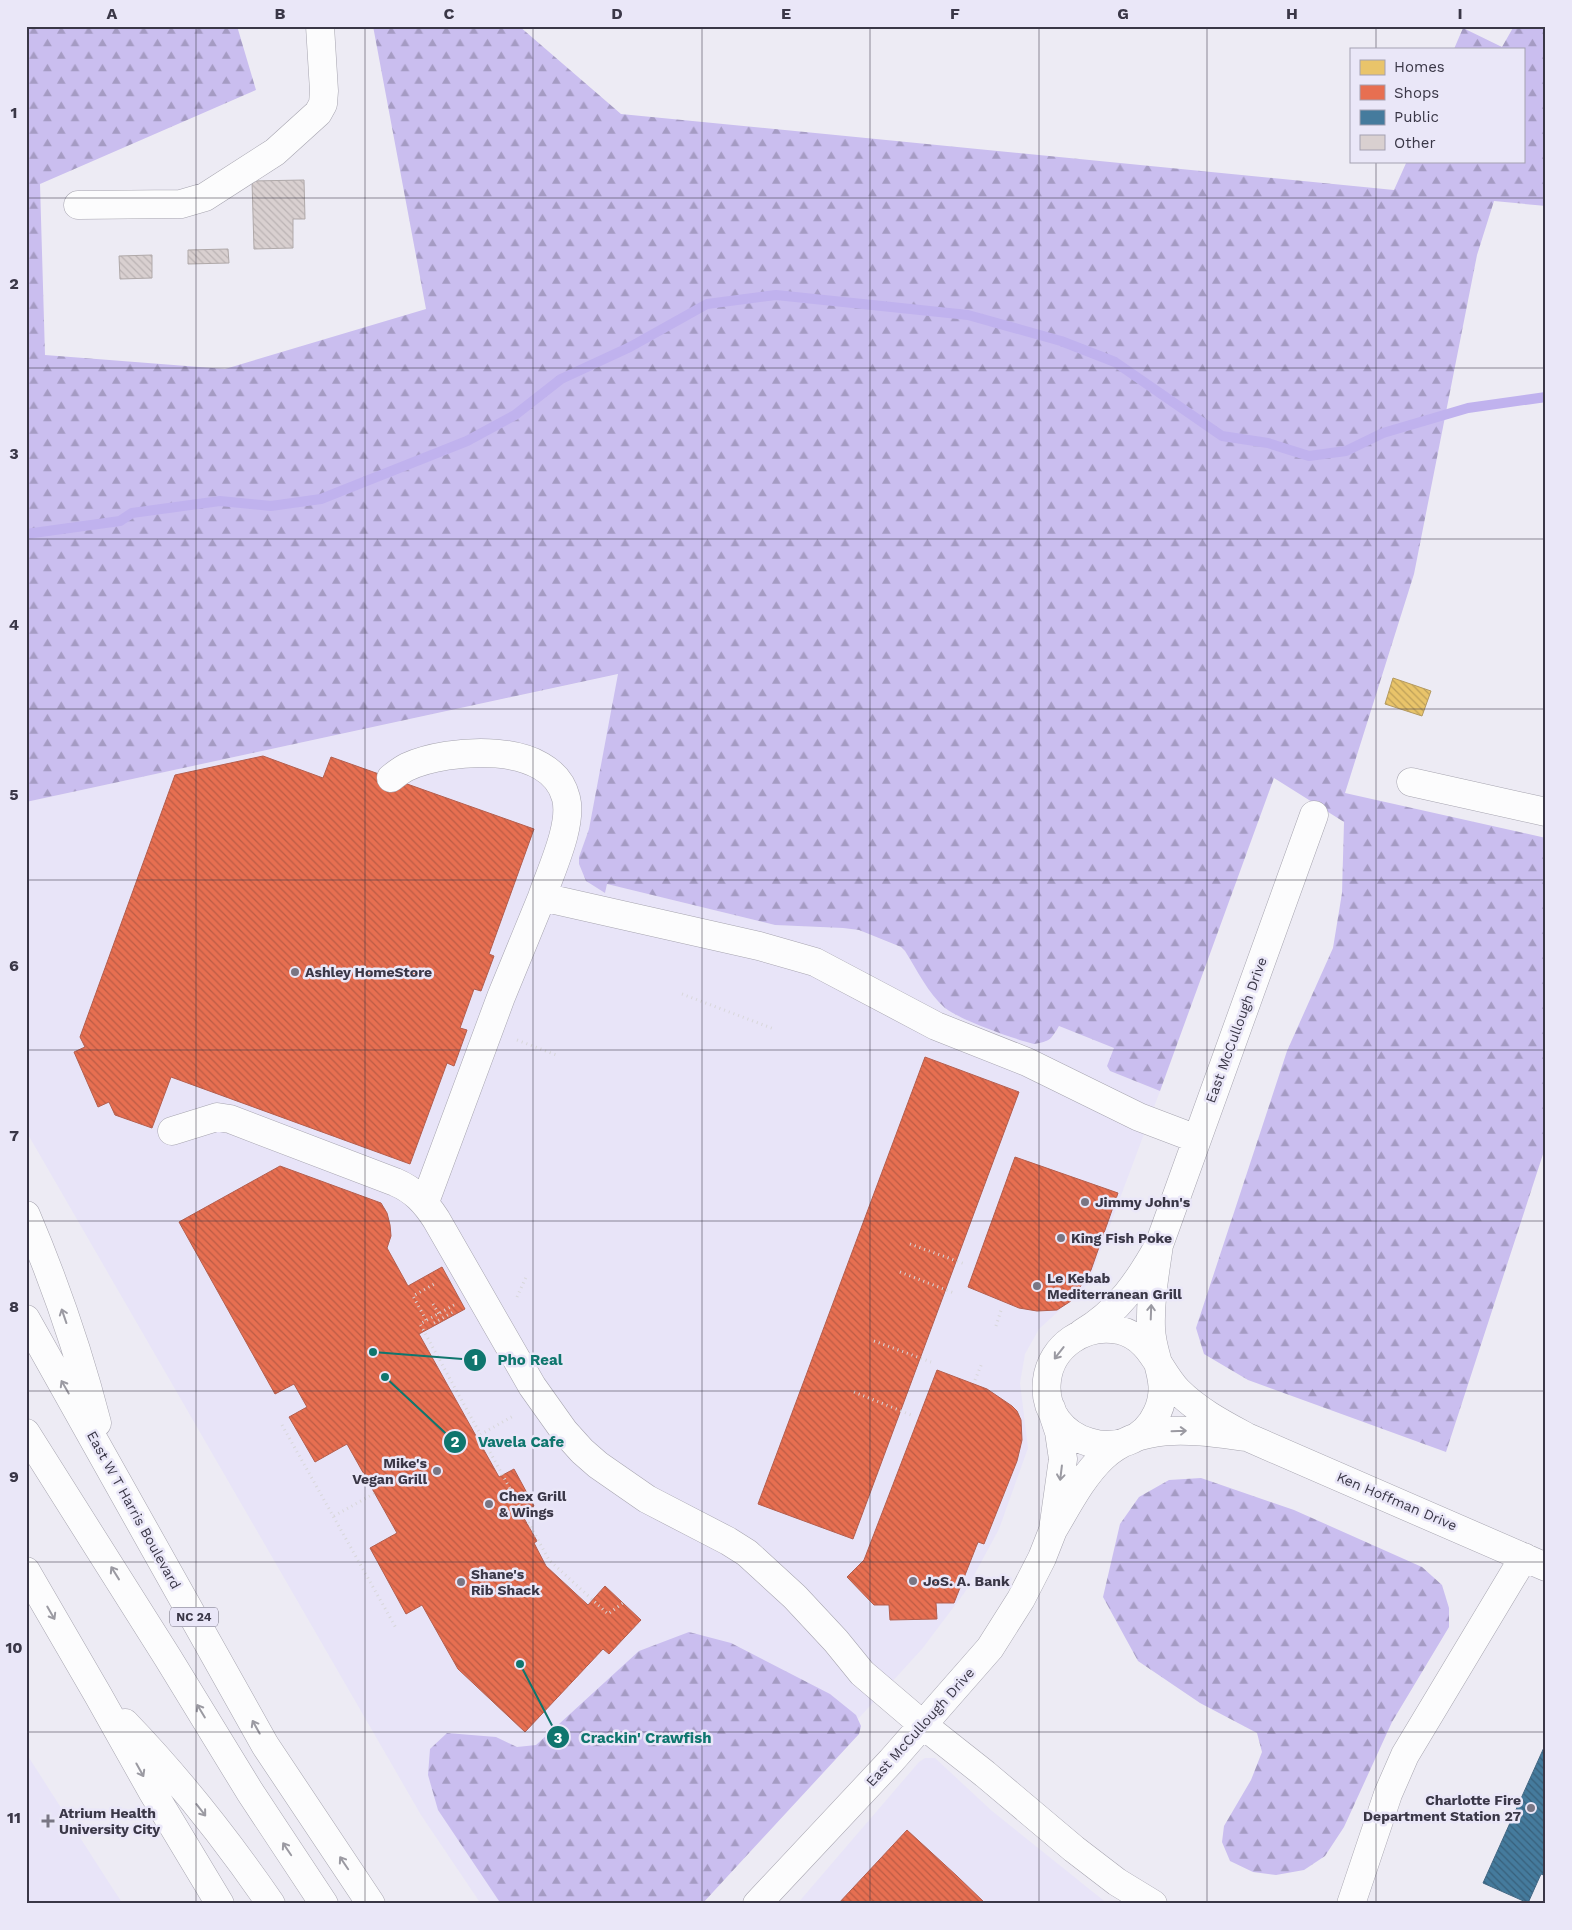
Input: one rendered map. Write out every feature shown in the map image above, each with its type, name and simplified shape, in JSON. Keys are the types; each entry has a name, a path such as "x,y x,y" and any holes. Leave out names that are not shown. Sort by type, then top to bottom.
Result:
{"street":[{"path":"78,205 181,204 204,197 276,152 318,113 323,104 320,26"},
{"path":"391,778 406,768 425,761 456,754 510,756 532,761 556,775 566,799 567,811 565,826 542,897 501,996 425,1202"},
{"path":"1411,782 1546,812"},
{"name":"East McCullough Drive","path":"1053,1530 1063,1459 1059,1432 1047,1389 1050,1369 1059,1351 1073,1338 1099,1322 1119,1305 1138,1281 1159,1245 1314,815"},
{"path":"542,897 758,946 815,962 936,1026 1027,1062 1139,1117 1197,1139"},
{"path":"172,1131 217,1117 230,1119 395,1182 411,1190 425,1202 532,1386 564,1431 582,1451 598,1465 647,1499 728,1540 747,1553 795,1597 836,1641 862,1673 1080,1854 1117,1882 1153,1904"},
{"path":"26,1215 72,1337 92,1401 108,1464"},
{"name":"East McCullough Drive","path":"758,1904 923,1725 990,1648 1021,1599 1042,1558 1053,1530 1090,1472 1111,1451 1140,1434 1153,1422 1161,1405 1164,1387 1154,1348 1151,1326 1152,1292 1159,1245"},
{"name":"East W T Harris Boulevard","path":"26,1319 266,1745 371,1904"},
{"name":"East McCullough Drive","path":"1082,1333 1102,1328 1122,1331 1140,1340 1158,1360"},
{"name":"Ken Hoffman Drive","path":"1158,1360 1167,1377 1189,1400 1224,1425 1247,1437 1535,1562"},
{"name":"East McCullough Drive","path":"1051,1408 1068,1433 1086,1442 1104,1445 1122,1443 1131,1439"},
{"name":"Ken Hoffman Drive","path":"1131,1439 1150,1434 1185,1430 1247,1437"},
{"path":"26,1433 250,1792 324,1904"},
{"path":"1351,1904 1388,1794 1404,1755 1535,1562"},
{"path":"26,1571 152,1791 220,1904"},
{"path":"98,1695 190,1795 239,1858 271,1904"}],"path":[{"path":"682,994 774,1029"},
{"path":"910,1244 965,1264"},
{"path":"900,1272 954,1293"},
{"path":"511,1302 517,1298 527,1275"},
{"path":"426,1320 413,1296 436,1283 441,1290"},
{"path":"433,1304 439,1314"},
{"path":"434,1323 453,1312 449,1305"},
{"path":"454,1305 420,1324 549,1560 608,1614 623,1603"},
{"path":"996,1326 1002,1307"},
{"path":"874,1341 931,1362"},
{"path":"975,1380 982,1363"},
{"path":"854,1392 911,1415"},
{"path":"476,1437 522,1411"},
{"path":"282,1424 396,1628"},
{"path":"334,1516 375,1493"}],"shaded area":[{"path":"619,674 589,829 579,857 579,864 586,881 605,893 607,884 775,925 859,930 900,947 905,951 934,996 946,1009 1053,1037 1059,1026 1115,1048 1107,1066 1110,1071 1160,1091 1088,1284 1039,1329 1025,1354 1020,1383 1028,1448 999,1529 965,1592 922,1649 689,1904 481,1904 421,1815 26,1131 26,802"},
{"name":"Atrium Health University City","path":"26,1753 113,1889 123,1904 26,1904"},
{"path":"925,1758 935,1758 992,1811 1108,1904 797,1904 919,1762"}],"green space":[{"path":"26,26 237,26 256,90 40,184 45,355 225,369 426,309 373,26 519,26 621,114 1394,190 1407,162 1524,162 1524,48 1454,48 1463,28 1502,47 1514,26 1546,26 1546,206 1494,201 1477,255 1414,574 1345,793 1546,838 1546,1145 1446,1452 1248,1380 1204,1354 1196,1328 1287,1051 1333,948 1342,893 1344,822 1274,778 1160,1091 1110,1071 1107,1066 1114,1048 1059,1026 1050,1039 1034,1044 988,1029 952,1013 933,995 901,947 859,930 775,925 607,884 605,893 586,881 579,864 579,857 589,829 618,674 26,802"},
{"path":"1201,1478 1294,1510 1422,1567 1442,1585 1449,1608 1449,1627 1392,1722 1344,1827 1325,1856 1304,1870 1276,1875 1253,1872 1230,1861 1222,1842 1224,1826 1251,1780 1262,1752 1257,1733 1200,1703 1138,1661 1103,1597 1120,1524 1139,1497 1169,1480"},
{"path":"689,1632 731,1643 830,1694 856,1715 861,1726 859,1734 702,1904 501,1904 438,1810 428,1775 430,1749 447,1733 496,1737 517,1747 536,1745 639,1651"}],"building: Homes":[{"path":"1393,678 1431,691 1422,716 1385,704"}],"building: Shops":[{"name":"Ashley HomeStore","path":"263,756 323,778 331,757 534,829 489,954 494,956 481,991 474,989 460,1028 467,1030 454,1066 447,1063 410,1164 171,1077 152,1128 115,1115 109,1102 98,1107 74,1052 85,1047 80,1037 175,775"},
{"path":"925,1057 1019,1092 853,1539 758,1504"},
{"path":"1015,1157 1118,1193 1091,1270 1071,1301 1057,1310 1037,1311 1019,1308 968,1287"},
{"path":"280,1166 381,1203 387,1213 390,1225 391,1236 387,1248 408,1286 442,1267 465,1309 419,1334 499,1477 514,1469 534,1506 521,1513 537,1541 534,1543 546,1566 588,1605 605,1586 641,1620 609,1654 603,1649 525,1732 458,1669 422,1605 406,1614 370,1548 397,1533 347,1444 315,1462 289,1417 307,1407 294,1384 275,1394 179,1222"},
{"path":"937,1370 987,1389 1012,1406 1017,1411 1021,1420 1022,1440 1017,1461 984,1544 978,1542 954,1603 936,1603 937,1619 890,1620 889,1605 874,1605 847,1577 864,1560"},
{"path":"907,1830 957,1876 986,1904 838,1904"}],"building: Public":[{"name":"Charlotte Fire Department Station 27","path":"1546,1743 1546,1876 1541,1874 1528,1903 1483,1883"}],"building: Other":[{"path":"304,180 305,219 293,219 293,248 254,249 252,181"},
{"path":"228,249 229,263 188,264 188,250"},
{"path":"152,255 152,278 120,279 119,256"}],"waterway":[{"path":"26,534 120,521 132,513 220,501 271,506 321,499 467,441 515,415 561,379 630,347 707,304 776,295 968,315 1061,341 1115,362 1222,436 1268,443 1309,456 1346,451 1383,433 1468,408 1546,397"}],"place":[{"name":"Ashley HomeStore","path":"295,972"},
{"name":"Jimmy John's","path":"1085,1202"},
{"name":"King Fish Poke","path":"1061,1238"},
{"name":"Le Kebab Mediterranean Grill","path":"1037,1286"},
{"name":"Pho Real","path":"373,1352"},
{"name":"Vavela Cafe","path":"385,1377"},
{"name":"Mike's Vegan Grill","path":"437,1471"},
{"name":"Chex Grill & Wings","path":"489,1504"},
{"name":"JoS. A. Bank","path":"913,1581"},
{"name":"Shane's Rib Shack","path":"461,1582"},
{"name":"Crackin' Crawfish","path":"520,1664"},
{"name":"Charlotte Fire Department Station 27","path":"1531,1808"},
{"name":"Atrium Health University City","path":"48,1821"}]}
